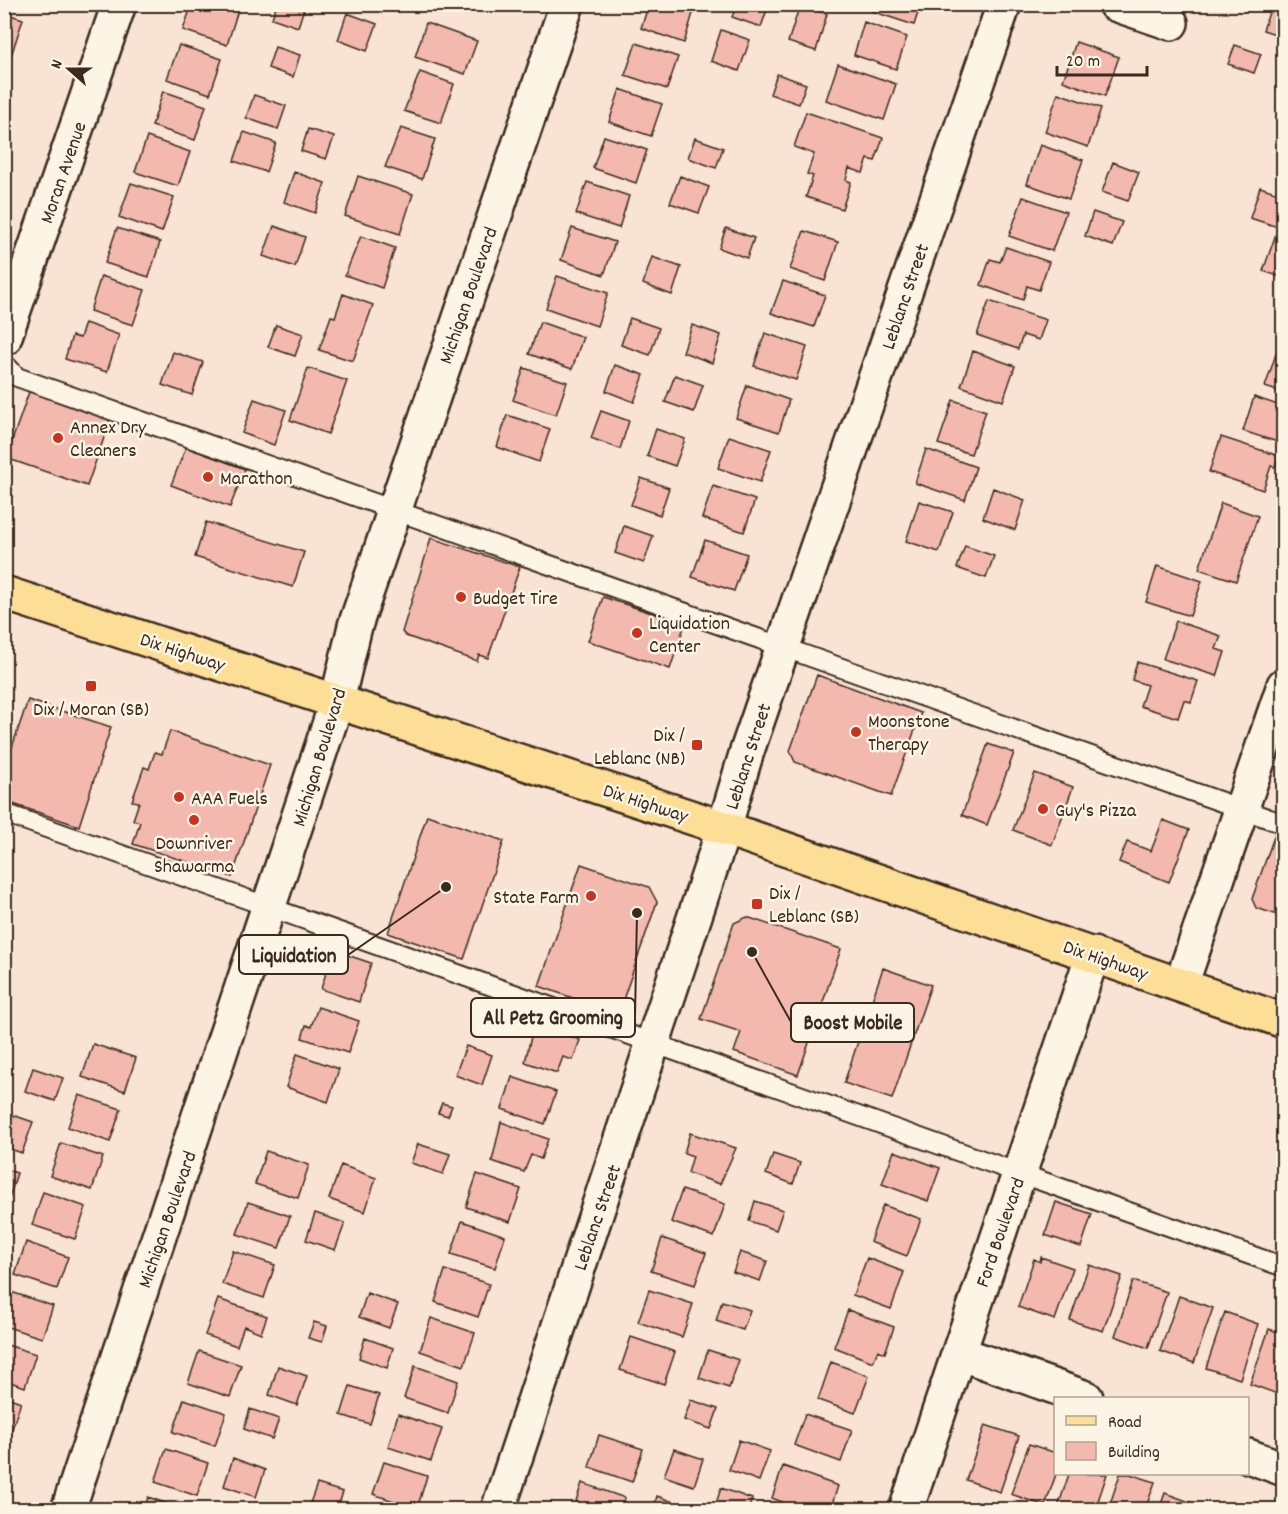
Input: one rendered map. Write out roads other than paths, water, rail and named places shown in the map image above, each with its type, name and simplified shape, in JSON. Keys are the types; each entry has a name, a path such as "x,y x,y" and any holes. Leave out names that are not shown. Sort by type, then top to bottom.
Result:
{"main road":[{"name":"Dix Highway","path":"4,593 724,828 1284,1021"}],"street":[{"name":"Moran Avenue","path":"4,339 118,4"},
{"name":"Michigan Boulevard","path":"68,1509 270,908 337,701 355,626 567,4"},
{"name":"Leblanc Street","path":"498,1509 724,828 747,751 1004,4"},
{"path":"1115,4 1171,23"},
{"path":"1181,985 1284,685"},
{"name":"Ford Boulevard","path":"906,1509 1093,954"},
{"path":"959,1353 1083,1397"},
{"path":"1249,1456 1284,1469"}],"lane":[{"path":"4,363 17,377 1284,824"},
{"path":"4,813 1284,1268"}],"place":[{"name":"Annex Dry Cleaners","path":"58,438"},
{"name":"Marathon","path":"208,477"},
{"name":"Budget Tire","path":"461,597"},
{"name":"Liquidation Center","path":"637,633"},
{"name":"Dix / Moran (SB)","path":"91,686"},
{"name":"Moonstone Therapy","path":"856,732"},
{"name":"Dix / Leblanc (NB)","path":"697,745"},
{"name":"AAA Fuels","path":"179,797"},
{"name":"Guy's Pizza","path":"1043,809"},
{"name":"Downriver Shawarma","path":"194,820"},
{"name":"Liquidation","path":"446,887"},
{"name":"State Farm","path":"591,896"},
{"name":"Dix / Leblanc (SB)","path":"757,904"},
{"name":"All Petz Grooming","path":"637,913"},
{"name":"Boost Mobile","path":"752,952"}]}
